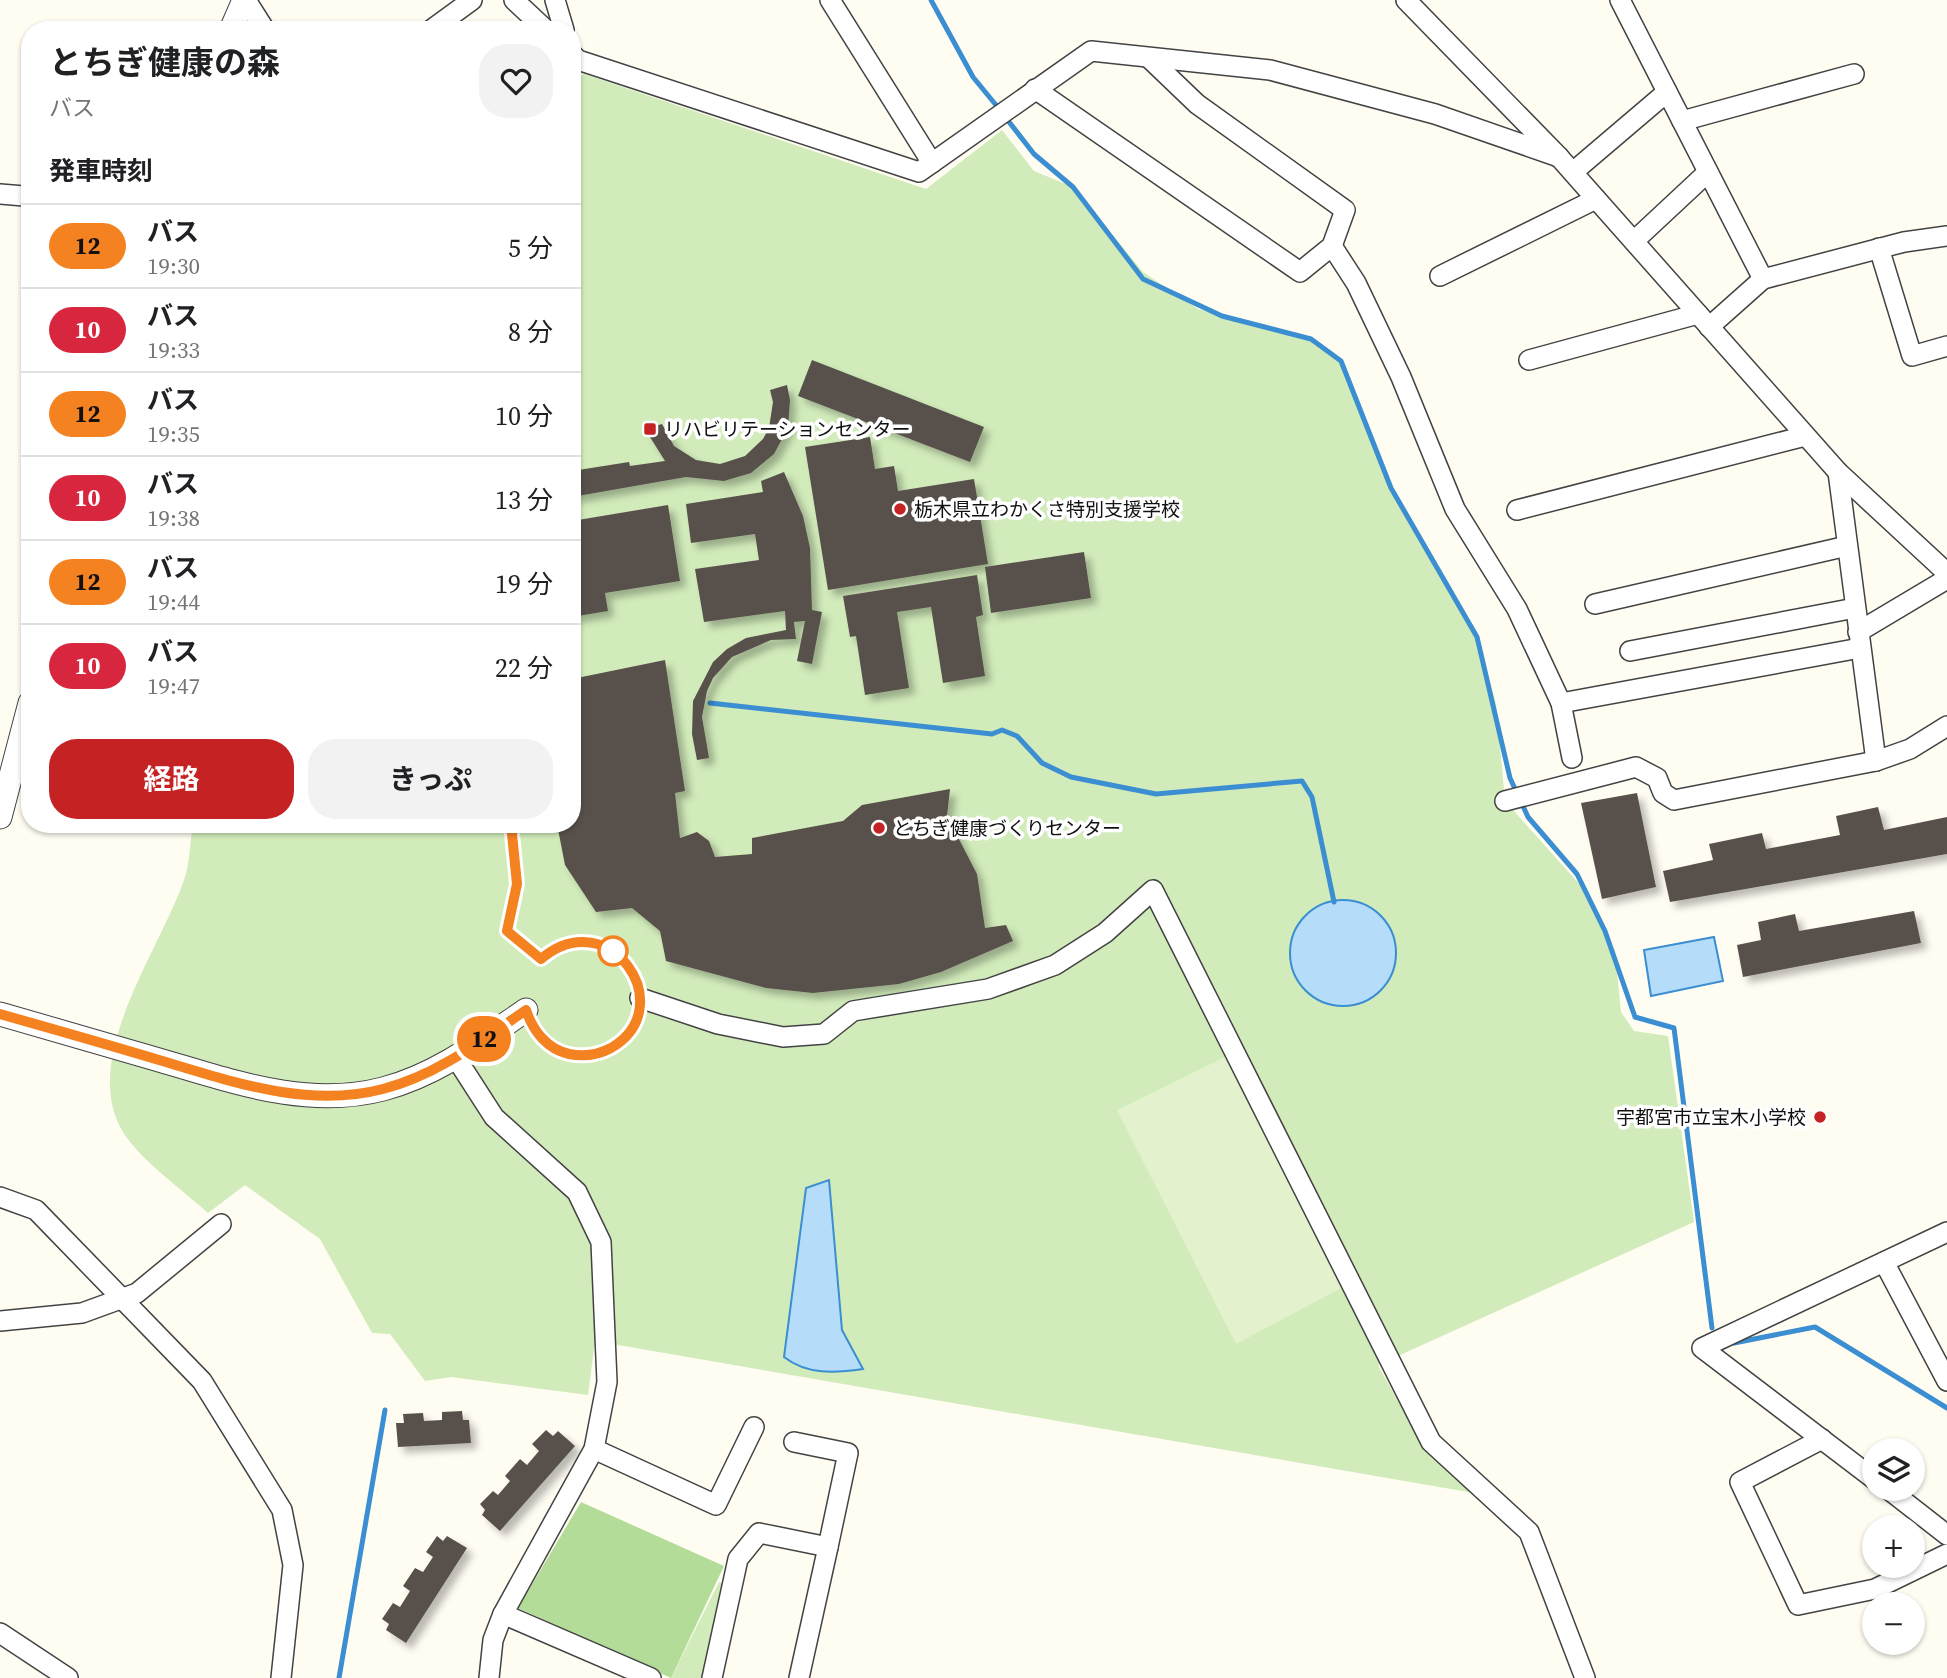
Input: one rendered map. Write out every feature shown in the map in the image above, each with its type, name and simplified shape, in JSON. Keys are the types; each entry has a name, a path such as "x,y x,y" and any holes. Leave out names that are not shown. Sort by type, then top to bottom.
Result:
{"street":[{"path":"235,21 245,0"},
{"path":"245,0 259,21"},
{"path":"444,21 472,0"},
{"path":"514,0 536,21"},
{"path":"555,0 561,21"},
{"path":"830,0 932,163"},
{"path":"1406,0 1573,172 1838,472 1947,573"},
{"path":"1620,0 1763,279"},
{"path":"581,61 919,172 1091,51 1270,70 1435,114 1559,157"},
{"path":"1035,89 1300,272 1332,246 1345,210 1197,104 1149,58"},
{"path":"1682,121 1854,74"},
{"path":"1573,172 1667,92"},
{"path":"1634,241 1708,172"},
{"path":"0,194 21,197"},
{"path":"1440,276 1596,199"},
{"path":"1529,360 1704,321 1763,279 1879,248 1947,236"},
{"path":"1332,246 1356,283 1401,377 1455,509 1517,609 1561,703 1572,758"},
{"path":"1879,248 1912,356 1947,346"},
{"path":"1517,510 1805,436"},
{"path":"1838,472 1876,761"},
{"path":"1595,604 1847,546"},
{"path":"1561,703 1859,640 1947,579"},
{"path":"1630,651 1855,608"},
{"path":"1505,801 1636,766 1657,778 1663,793 1674,800 1876,761 1910,748 1947,726"},
{"path":"0,817 4,789 21,733"},
{"path":"640,998 707,1021 783,1037 824,1034 853,1011 988,989 1055,965 1105,933 1153,890 1431,1441 1529,1532 1585,1678"},
{"path":"0,1014 253,1087 305,1096 342,1096 383,1089 456,1058 526,1010"},
{"path":"456,1058 494,1117 578,1192 601,1242 607,1382 594,1449 503,1614 493,1640 489,1678"},
{"path":"0,1197 36,1210 202,1381 282,1510 293,1565 282,1678"},
{"path":"0,1321 82,1313 137,1293 221,1224"},
{"path":"1862,1470 1702,1348 1947,1232"},
{"path":"1884,1262 1947,1381"},
{"path":"594,1449 716,1505 754,1427"},
{"path":"1822,1439 1740,1482 1798,1605 1875,1589 1947,1554"},
{"path":"794,1442 848,1453 799,1678"},
{"path":"1903,1501 1947,1535"},
{"path":"712,1678 738,1559 759,1533 828,1547"},
{"path":"503,1614 652,1678"},
{"path":"0,1633 68,1678"}],"green space":[{"path":"584,74 926,189 1002,130 1034,171 1073,187 1143,272 1198,309 1311,339 1341,361 1391,488 1477,637 1496,704 1505,801 1582,887 1615,951 1621,1012 1634,1031 1668,1036 1694,1222 1378,1365 1425,1450 1474,1493 595,1341 588,1395 451,1377 425,1381 390,1334 372,1333 320,1239 245,1185 208,1213 151,1164 123,1132 112,1103 110,1071 117,1038 128,1003 185,877 192,833 581,833 581,76"},
{"path":"1225,1057 1343,1287 1236,1344 1117,1110"},
{"path":"581,1502 724,1566 671,1678 518,1608"},
{"path":"719,1582 724,1584 707,1678 671,1678"}],"water":[{"path":"1343,900 1363,904 1380,916 1392,933 1396,953 1392,973 1380,990 1363,1002 1343,1006 1323,1002 1306,990 1294,973 1290,953 1294,933 1306,916 1323,904"},
{"path":"1714,937 1723,981 1651,996 1644,950"},
{"path":"829,1180 842,1330 863,1369 832,1372 812,1370 784,1357 806,1188"}],"building":[{"path":"812,360 984,427 970,462 798,396"},
{"path":"787,385 790,400 788,428 774,454 751,473 724,481 686,477 581,495 581,470 629,462 630,466 665,461 645,429 662,424 674,446 696,460 720,464 745,456 763,439 769,428 773,402 770,390"},
{"path":"870,437 875,469 894,466 898,491 974,479 988,564 828,590 805,447"},
{"path":"784,472 803,516 810,548 812,610 822,612 812,664 797,661 805,621 794,622 796,639 771,640 732,657 713,678 707,691 702,717 709,758 697,760 692,734 693,701 713,662 727,649 746,638 786,630 785,611 704,622 695,569 759,560 755,534 691,543 686,504 763,492 761,481"},
{"path":"668,505 680,581 605,593 608,611 581,616 581,520"},
{"path":"1084,552 1091,598 991,613 985,567"},
{"path":"977,575 983,615 976,617 985,676 943,683 931,607 897,612 909,688 865,695 856,636 850,637 843,596"},
{"name":"とちぎ健康づくりセンター","path":"665,660 685,791 675,793 680,838 697,832 709,841 715,857 752,854 752,838 843,821 862,805 950,789 947,816 977,874 985,928 1006,925 1013,941 941,972 899,984 813,993 766,988 666,961 660,931 632,908 596,912 565,865 559,833 581,833 581,677"},
{"path":"1637,793 1656,887 1602,899 1581,803"},
{"path":"1878,807 1884,830 1947,817 1947,854 1670,902 1663,871 1713,860 1709,844 1762,833 1766,849 1840,835 1836,816"},
{"path":"1914,911 1921,943 1743,977 1737,945 1761,940 1758,922 1795,914 1799,931"},
{"path":"462,1411 463,1420 469,1420 471,1443 398,1447 396,1423 404,1423 403,1414 423,1413 424,1421 442,1420 442,1412"},
{"path":"546,1430 553,1436 558,1431 575,1446 500,1531 482,1515 485,1510 480,1504 493,1491 498,1495 510,1481 505,1476 520,1459 527,1465 539,1451 532,1444"},
{"path":"437,1536 443,1541 447,1536 467,1548 406,1643 386,1630 389,1624 382,1619 393,1603 400,1607 410,1591 403,1586 415,1568 423,1572 433,1557 426,1552"}],"waterway":[{"path":"931,0 973,77 1000,110"},
{"path":"1006,118 1034,154 1073,187 1143,279 1222,316 1311,339 1341,361 1391,488 1477,637 1510,778 1528,817 1577,874 1605,931 1635,1017 1674,1028 1712,1328"},
{"path":"710,703 992,734 1002,730 1017,736 1042,763 1071,777 1156,794 1302,781 1312,797 1334,902"},
{"path":"1734,1343 1815,1327 1947,1408"},
{"path":"339,1678 385,1410"}],"bus line":[{"name":"12","path":"0,1014 253,1087 305,1096 360,1094 403,1082 456,1058 526,1010 541,1038 558,1050 579,1056 603,1052 624,1038 638,1014 640,998 634,973 621,956 602,945 575,942 556,948 541,959 507,931 517,884 512,833"}],"place":[{"name":"リハビリテーションセンター","path":"650,429"},
{"name":"栃木県立わかくさ特別支援学校","path":"900,509"},
{"name":"とちぎ健康づくりセンター","path":"879,828"},
{"name":"宇都宮市立宝木小学校","path":"1820,1117"}]}
